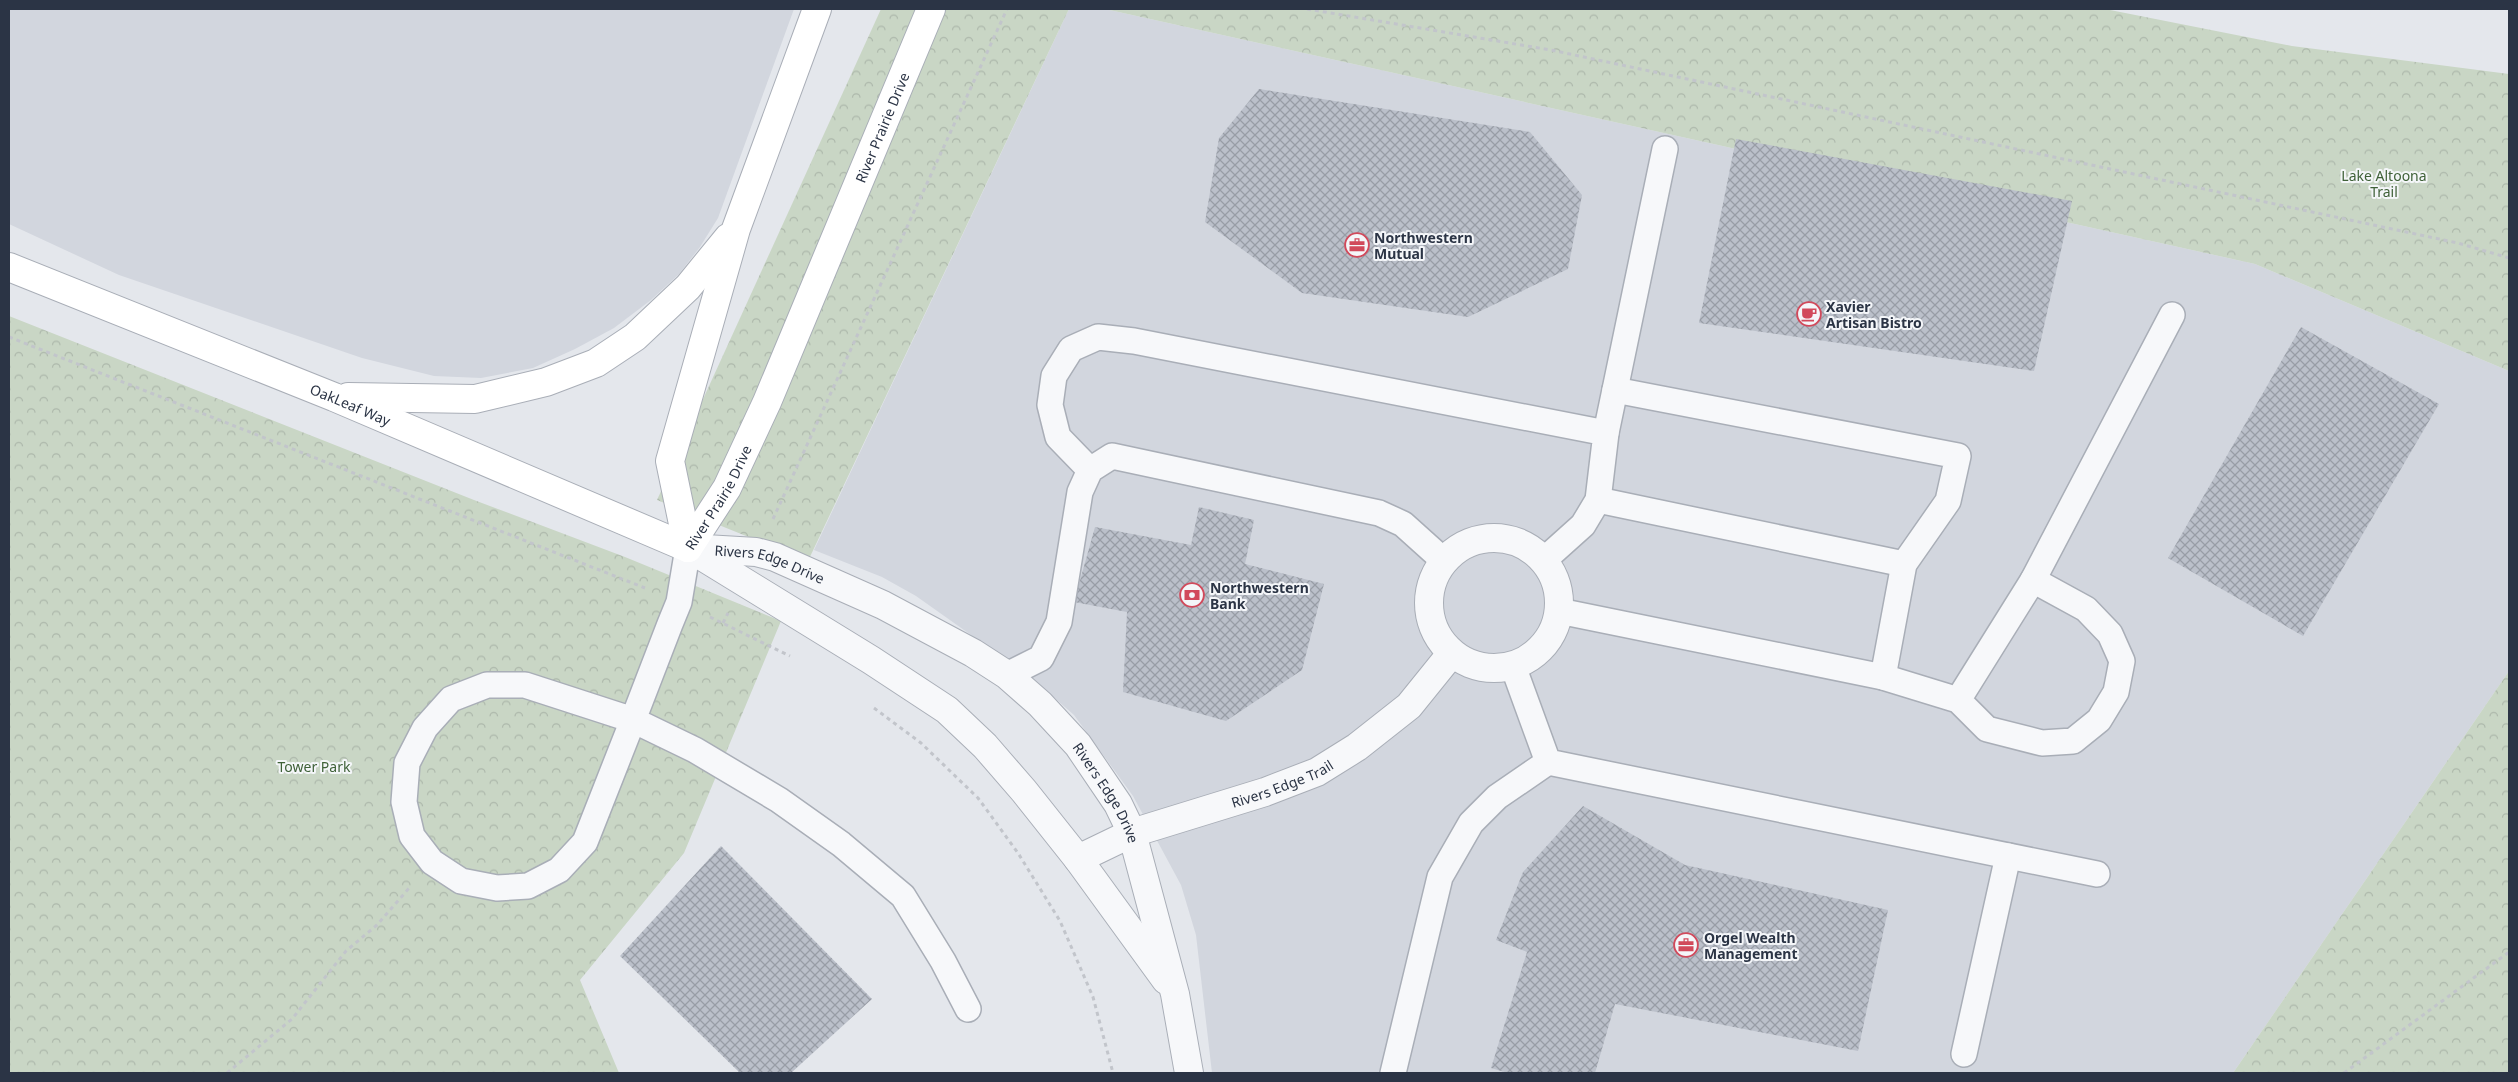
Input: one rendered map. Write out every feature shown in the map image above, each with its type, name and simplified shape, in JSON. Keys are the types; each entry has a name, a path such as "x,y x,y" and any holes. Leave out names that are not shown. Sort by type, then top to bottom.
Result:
{"street":[{"name":"River Prairie Drive","path":"688,548 670,461 736,229 817,9"},
{"name":"River Prairie Drive","path":"688,548 726,488 767,402 931,9"},
{"path":"334,397 475,399 546,382 596,363 635,337 688,287 736,229"},
{"name":"OakLeaf Way","path":"9,267 334,397 688,548"},
{"path":"1495,537 1517,542 1534,551 1544,560 1550,569 1558,590 1559,611 1553,632 1543,647 1528,659 1513,666 1494,669 1479,668 1451,654 1443,647 1434,630 1428,609 1430,587 1444,560 1458,548 1474,541 1495,537"},
{"name":"Rivers Edge Drive","path":"688,548 756,552 775,557 883,605 973,653 1007,675 1040,704 1078,745 1118,804 1132,833 1175,994 1189,1073"},
{"name":"Rivers Edge Drive","path":"688,548 871,660 947,710 985,746 1078,859 1175,994"},
{"name":"Rivers Edge Trail","path":"1078,859 1132,833 1265,792 1317,772 1356,747 1409,706 1451,654"}],"lane":[{"path":"1544,560 1583,525 1598,500 1606,433 1665,149"},
{"path":"1958,700 2033,580 2172,315"},
{"path":"1090,470 1058,437 1050,405 1054,376 1071,349 1098,336 1134,341 1606,433"},
{"path":"1615,390 1958,456 1948,501 1904,564 1883,677"},
{"path":"1007,675 1041,658 1059,622 1080,492 1090,470 1112,456 1379,513 1402,524 1444,560"},
{"path":"1598,500 1904,564"},
{"path":"688,548 679,602 633,720 585,842 559,870 528,886 497,888 461,881 432,862 412,836 404,802 407,763 424,728 451,699 487,685 525,685 633,720 695,750 780,800 841,844 903,896 943,961 968,1008"},
{"path":"1559,611 1883,677 1958,700 1987,729 2042,743 2073,741 2099,720 2116,692 2122,661 2110,634 2086,609 2033,580"},
{"path":"1513,666 1548,762"},
{"path":"1393,1073 1440,877 1471,822 1497,797 1548,762 2097,874"},
{"path":"1964,1054 2008,856"}],"path":[{"path":"756,552 779,507 1006,9"},
{"path":"1307,9 1551,50 2458,243 2509,258"},
{"path":"9,337 679,602 798,660"},
{"path":"723,623 742,581"},
{"path":"868,704 921,743 978,798 1018,853 1060,921 1093,996 1113,1073"},
{"path":"227,1073 292,1019 346,951 377,925 432,862"},
{"path":"2344,1073 2509,952"}],"shaded area":[{"path":"9,9 794,9 718,218 700,247 679,274 651,300 614,328 575,349 533,368 481,378 434,376 362,358 119,275 9,224"},
{"path":"1069,9 1105,9 2255,264 2509,371 2509,671 2233,1073 1212,1073 1196,935 1181,885 1133,796 1074,715 1033,679 916,596 882,577 814,550"}],"green space":[{"path":"881,9 1069,9 808,561 657,500"},
{"name":"Lake Altoona Trail","path":"1105,9 2105,9 2292,46 2509,74 2509,371 2255,264"},
{"name":"Tower Park","path":"9,316 474,500 625,557 781,621 684,853 580,980 619,1073 9,1073"},
{"path":"2509,671 2509,1073 2233,1073"}],"building":[{"path":"1259,89 1530,132 1582,195 1568,269 1468,317 1302,293 1205,222 1219,138"},
{"path":"1736,139 2072,201 2034,371 1699,323"},
{"path":"2301,327 2439,404 2303,636 2168,558"},
{"path":"1199,507 1254,520 1245,564 1324,584 1302,670 1226,721 1123,692 1127,612 1074,602 1095,527 1191,545"},
{"path":"1583,806 1685,865 1888,910 1858,1051 1615,1004 1595,1073 1508,1073 1491,1068 1527,952 1496,940 1523,872"},
{"path":"721,846 872,999 791,1073 740,1073 620,956"}],"place":[{"name":"Northwestern Mutual","path":"1357,245"},
{"name":"Xavier Artisan Bistro","path":"1809,314"},
{"name":"Northwestern Bank","path":"1192,595"},
{"name":"Orgel Wealth Management","path":"1686,945"}]}
